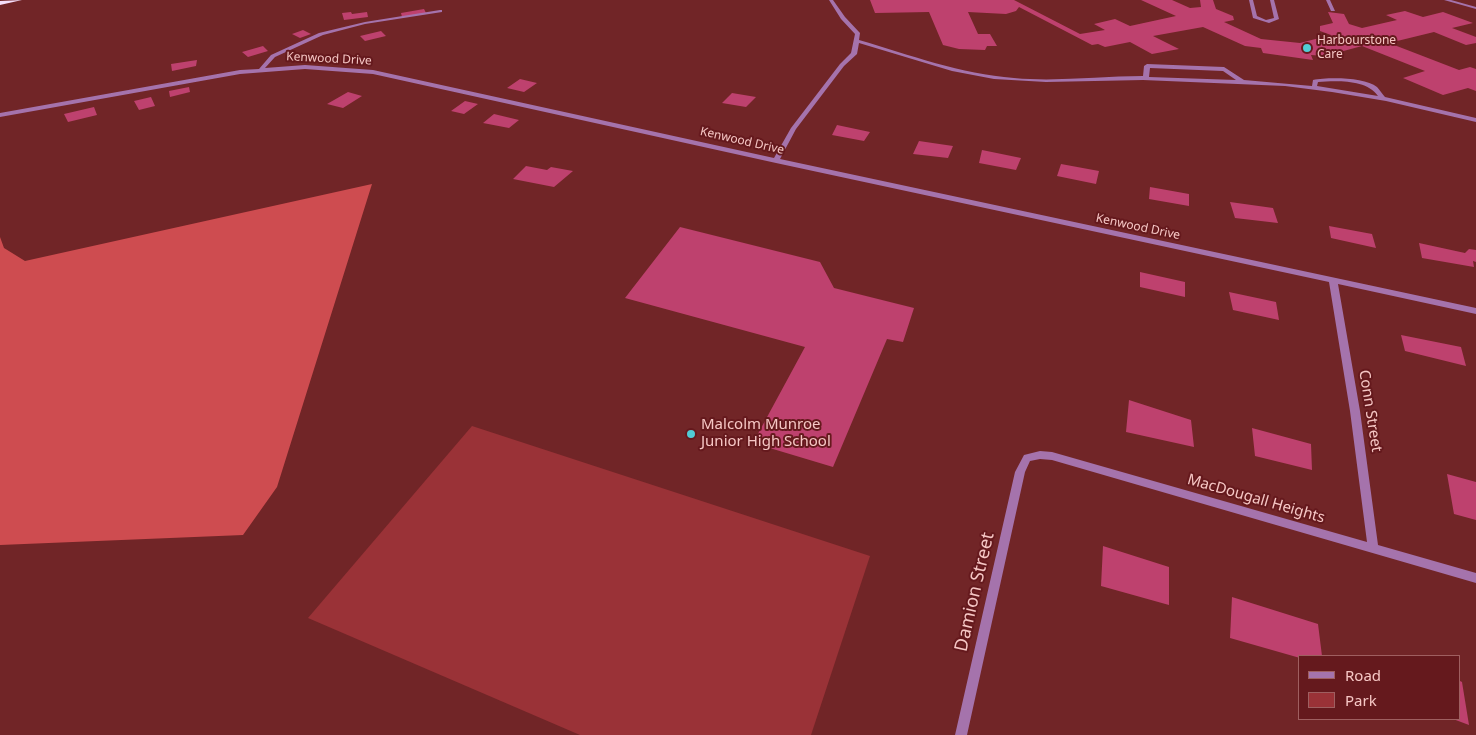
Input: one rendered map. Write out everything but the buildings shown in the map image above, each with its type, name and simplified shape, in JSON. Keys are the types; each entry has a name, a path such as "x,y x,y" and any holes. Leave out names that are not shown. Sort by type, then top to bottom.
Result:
{"highway":[{"path":"0,3 18,0"}],"street":[{"path":"776,161 793,129 842,65 854,54 858,34 843,18 832,0"},
{"path":"1251,0 1255,17 1266,21 1277,19 1272,0"},
{"path":"1328,0 1334,10"},
{"path":"1446,0 1476,8"},
{"path":"262,69 273,56 331,31 365,23 440,12"},
{"path":"857,41 926,63 1014,80 1146,78 1314,88 1383,100 1476,120"},
{"path":"1146,78 1147,66 1224,69 1243,83"},
{"name":"Kenwood Drive","path":"0,116 223,74 262,69 326,68 373,72 776,161 1476,311"},
{"path":"1314,88 1315,80 1324,79 1363,84 1375,88 1383,100"},
{"name":"Conn Street","path":"1333,280 1355,411 1373,548"},
{"name":"MacDougall Heights","path":"1027,458 1040,455 1052,456 1476,578"},
{"name":"Damion Street","path":"962,735 1018,482 1027,458"}],"green space":[{"path":"472,426 870,556 811,735 580,735 308,618"}],"shaded area":[{"path":"372,184 277,487 243,535 0,545 0,237 4,248 25,261"}],"place":[{"name":"Harbourstone Care","path":"1307,48"},
{"name":"Malcolm Munroe Junior High School","path":"691,434"}]}
